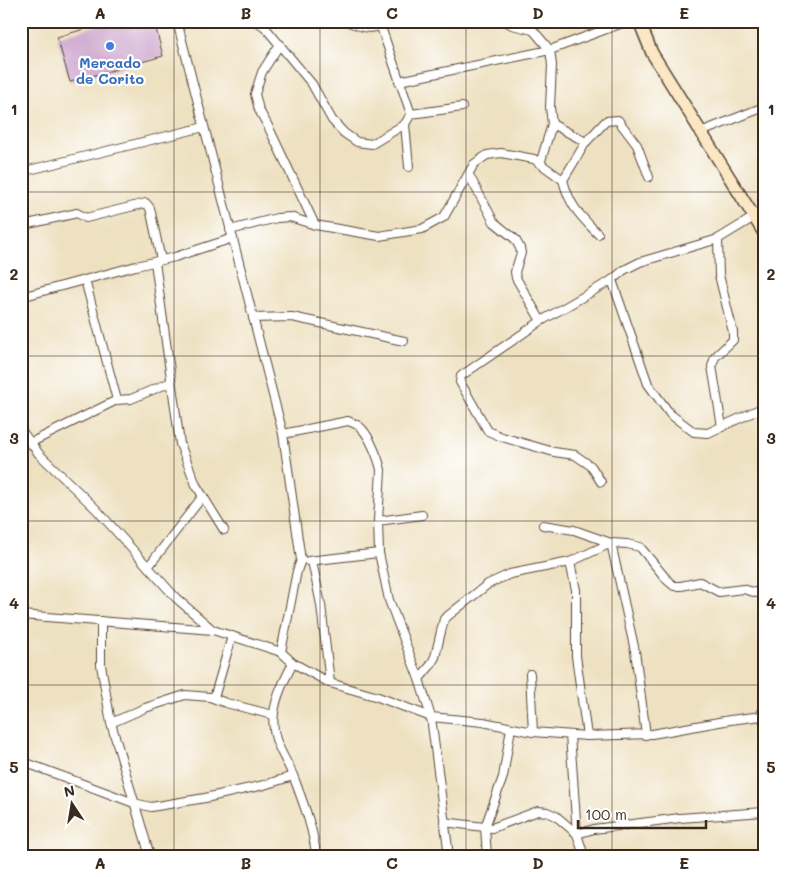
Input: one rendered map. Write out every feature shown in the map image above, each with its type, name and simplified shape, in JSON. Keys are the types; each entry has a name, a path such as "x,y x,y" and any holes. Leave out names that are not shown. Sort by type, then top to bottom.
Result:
{"street":[{"path":"177,21 283,434 301,560 281,652"},
{"path":"255,21 265,24 312,84 332,120 344,133 357,142 372,144 404,124 412,114 462,107"},
{"path":"346,21 362,28 381,27 389,21"},
{"path":"505,21 512,25 533,30 550,50 552,65 550,106 552,124 540,164"},
{"path":"399,81 550,50 628,21"},
{"path":"639,21 652,53 764,233"},
{"path":"381,27 412,114"},
{"path":"280,44 262,72 255,94 259,110 315,225"},
{"path":"701,132 764,107"},
{"path":"562,180 586,142 606,121 618,120 637,145 649,177"},
{"path":"404,124 409,167"},
{"path":"552,124 586,142"},
{"path":"21,172 204,127"},
{"path":"230,230 277,218 290,217 315,225 379,236 422,229 444,217 474,164 487,155 501,153 534,159 562,180 567,196 576,212 598,234"},
{"path":"469,175 494,222 515,239 520,248 521,253 516,278 541,321"},
{"path":"21,218 24,223 28,224 78,213 86,218 146,203 150,208 180,444 196,485 224,530"},
{"path":"601,482 591,466 575,455 502,437 488,431 460,382 461,376 541,321 612,280 624,270 640,262 718,239 754,217"},
{"path":"21,297 176,257 233,238"},
{"path":"718,239 719,275 733,332 733,340 715,357 712,366 722,427"},
{"path":"85,280 117,400"},
{"path":"612,280 648,384 670,414 694,432 708,433 764,407"},
{"path":"254,318 292,318 404,340"},
{"path":"30,443 117,400 131,399 171,382"},
{"path":"283,434 348,421 357,424 363,430 380,463 379,553 389,600 419,678 430,716 449,856"},
{"path":"21,430 39,454 96,509 176,598 214,630"},
{"path":"148,567 203,496"},
{"path":"378,521 422,515"},
{"path":"543,525 574,530 611,543 640,547 674,586 700,582 719,592 743,589 764,595"},
{"path":"419,678 435,657 442,624 448,614 488,584 510,574 570,562 611,543"},
{"path":"611,543 635,651 646,734"},
{"path":"301,560 312,561 379,553"},
{"path":"312,561 321,605 330,683"},
{"path":"570,562 576,590 576,656 587,736"},
{"path":"21,615 214,630 281,652 292,663 330,683 378,696 430,716 483,722 533,732 587,736 646,734 730,720 763,719 764,694"},
{"path":"102,621 101,666 110,723 150,856"},
{"path":"214,698 232,636"},
{"path":"292,663 276,700 273,715 274,736 293,776 308,820 316,856"},
{"path":"530,674 533,732"},
{"path":"110,723 145,708 185,695 210,696 273,715"},
{"path":"486,856 485,827 503,776 511,728"},
{"path":"570,735 577,834 584,856"},
{"path":"21,762 134,803 151,807 205,798 264,785 293,776"},
{"path":"444,822 492,828 538,811 556,816 577,834"},
{"path":"577,834 594,829 680,818 764,812"}],"building":[{"name":"Mercado de Corito","path":"112,21 154,21 163,56 70,82 57,37"}],"place":[{"name":"Mercado de Corito","path":"110,46"}]}
